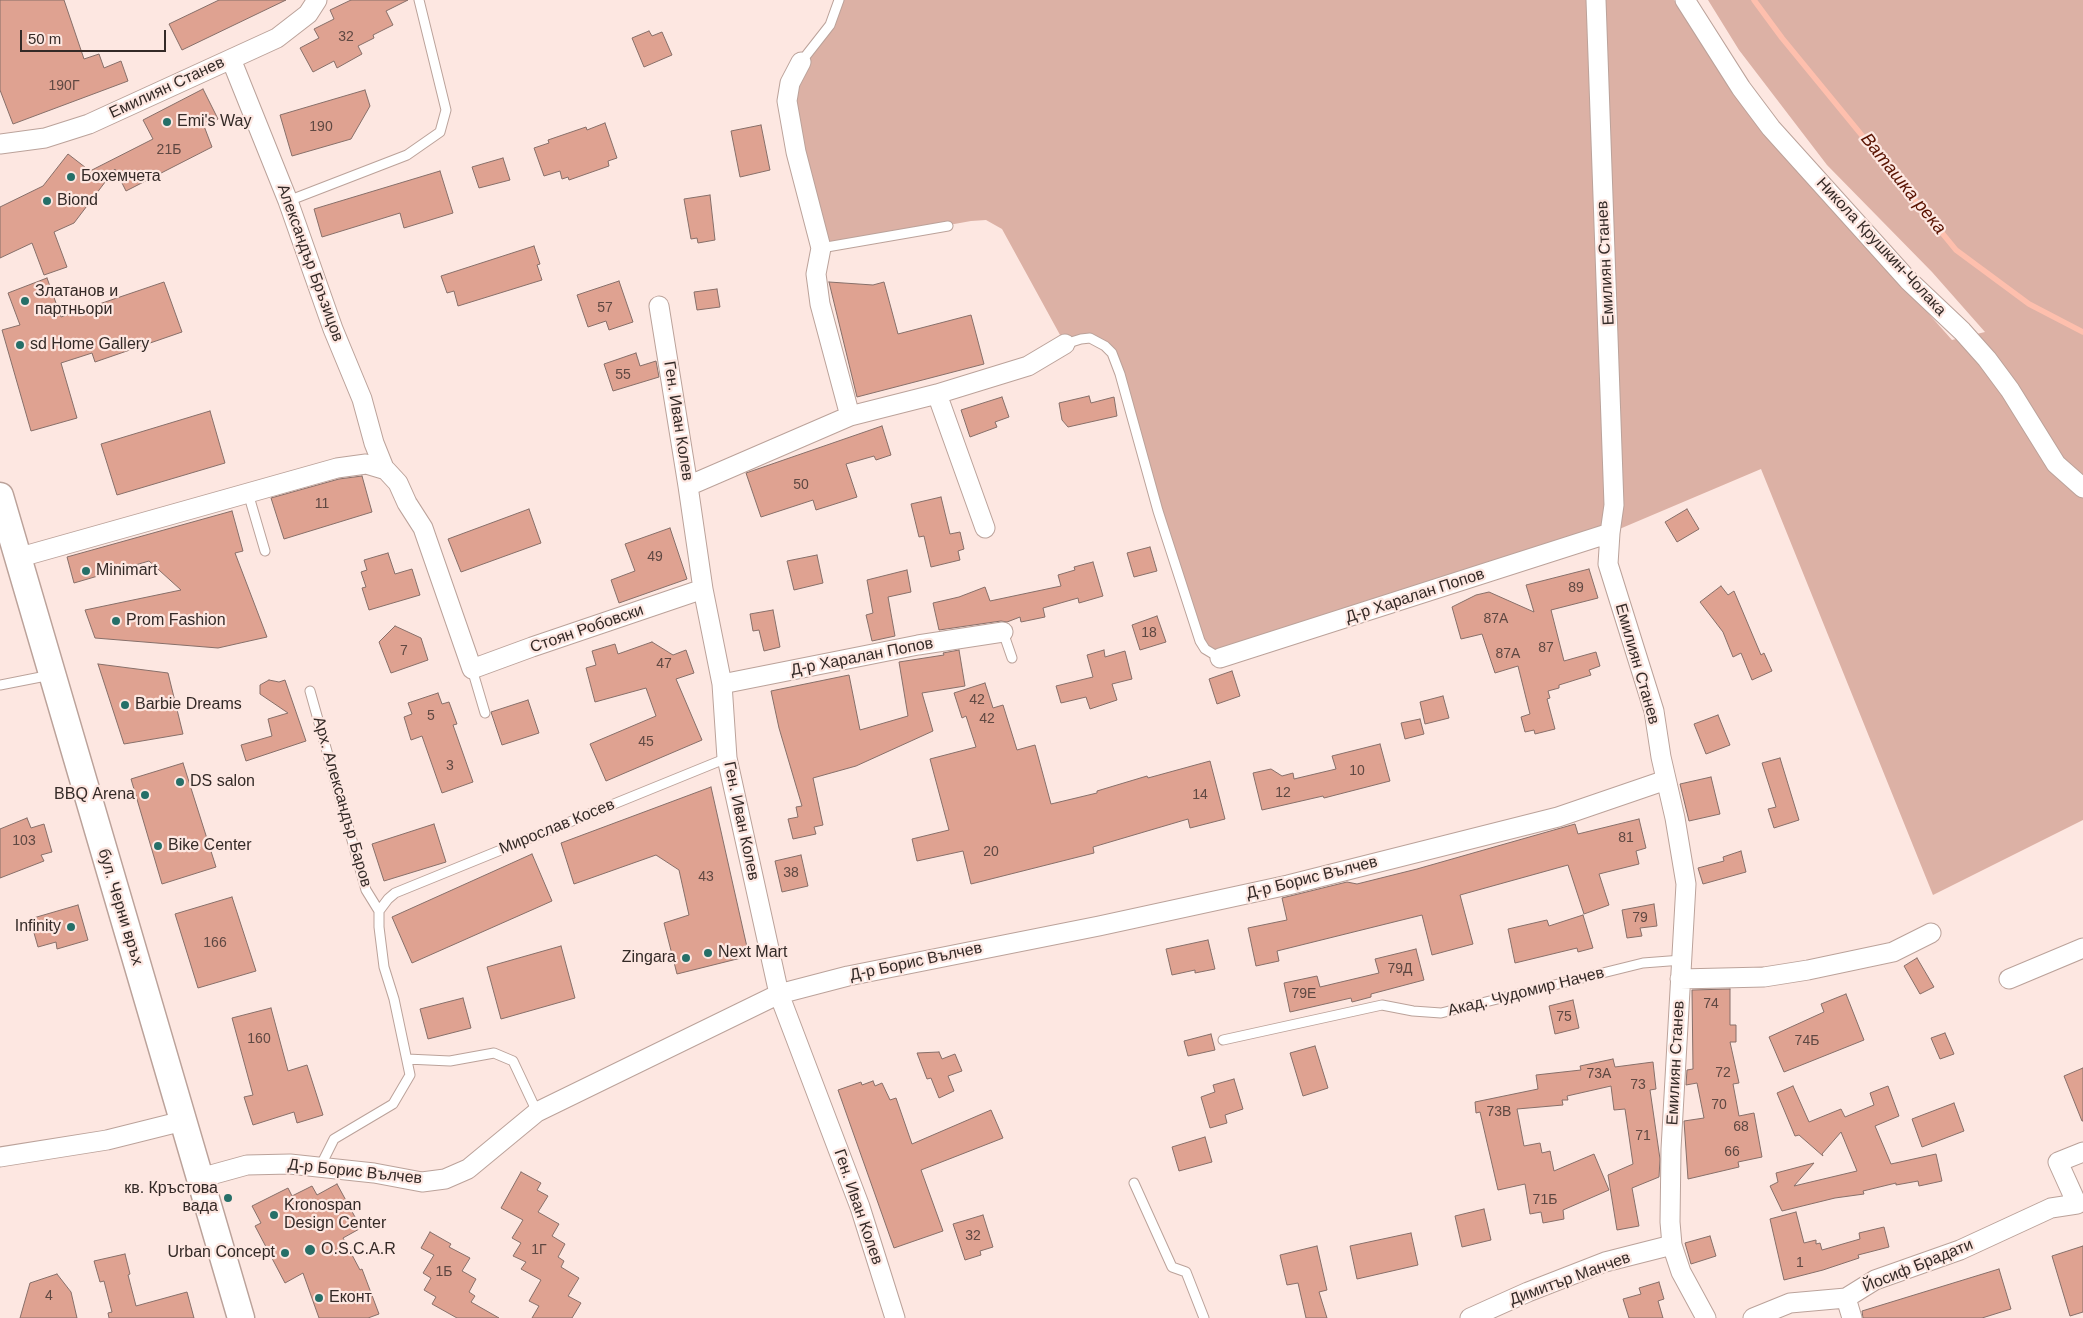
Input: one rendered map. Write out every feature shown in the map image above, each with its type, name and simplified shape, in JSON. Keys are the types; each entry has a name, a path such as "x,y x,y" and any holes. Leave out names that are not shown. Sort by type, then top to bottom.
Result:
{"main road":[{"name":"бул. Черни връх","path":"2,511 241,1318"}],"street":[{"name":"Емилиян Станев","path":"0,144 44,138 67,132 232,59 277,38 308,14 317,0"},
{"name":"Емилиян Станев","path":"1596,0 1614,505 1608,564 1654,711 1686,884 1671,1149 1670,1222 1672,1244 1681,1272 1706,1318"},
{"name":"Никола Крушкин-Чолака","path":"1684,0 1741,88 1771,128 1908,280 1962,331 2010,390 2056,464 2083,488"},
{"name":"Александър Бръзицов","path":"232,59 288,201 333,329 362,399 374,443 384,468 398,483 407,503 423,528 472,669"},
{"path":"801,62 790,83 787,102 796,152 821,248 816,274 820,304 850,416"},
{"name":"Ген. Иван Колев","path":"659,306 688,486 702,590 722,684 727,758 779,994 860,1207 895,1318"},
{"path":"688,486 850,416 936,394 1028,366 1064,344"},
{"path":"936,394 985,528"},
{"path":"17,558 337,468 366,464 384,468"},
{"name":"Д-р Харалан Попов","path":"1220,658 1610,533"},
{"name":"Стоян Робовски","path":"472,669 702,590"},
{"name":"Д-р Харалан Попов","path":"722,684 918,645 1002,632"},
{"name":"Д-р Борис Вълчев","path":"200,1178 247,1165 290,1164 374,1172 422,1182 445,1179 468,1169 537,1112 779,994 848,976 1099,926 1288,885 1558,817 1666,780"},
{"path":"1680,979 1764,977 1808,970 1893,952 1931,933"},
{"path":"2009,979 2083,948"},
{"path":"0,1157 107,1140 183,1121"},
{"name":"Йосиф Брадати","path":"1754,1318 1790,1303 1846,1298 1875,1280 1960,1250 2051,1208 2077,1204 2058,1162 2083,1152"},
{"name":"Димитър Манчев","path":"1470,1318 1528,1292 1605,1262 1672,1244"},
{"path":"1846,1298 1852,1318"}],"lane":[{"path":"288,201 406,155 440,132 446,110 419,0"},
{"path":"801,62 830,25 838,0"},
{"path":"821,248 948,226"},
{"path":"1064,344 1090,338 1105,346 1112,353 1123,382 1158,511 1200,641 1205,650 1220,658"},
{"path":"248,493 265,551"},
{"path":"1002,632 1012,658"},
{"path":"472,669 485,714"},
{"path":"0,685 51,674"},
{"name":"Арх. Александър Баров","path":"310,691 366,890 379,911"},
{"name":"Мирослав Косев","path":"379,911 395,893 727,758"},
{"path":"320,1167 334,1139 393,1104 410,1075 394,999 384,967 379,911"},
{"name":"Акад. Чудомир Начев","path":"1222,1040 1382,1005 1414,1012 1441,1013 1643,963 1682,960"},
{"path":"407,1059 450,1060 494,1053 513,1061 537,1112"},
{"path":"1134,1183 1172,1267 1186,1272 1204,1318"}],"shaded area":[{"path":"839,0 1674,0 1762,126 1952,340 1985,332 1932,272 1827,165 1739,50 1708,0 2083,0 2083,820 1933,895 1761,469 1610,533 1220,658 1205,649 1112,353 1096,341 1065,344 1002,229 986,220 971,221 821,248 790,83 830,25"}],"building":[{"path":"0,0 64,0 84,59 99,54 104,68 121,61 128,81 13,124 0,90"},
{"path":"219,0 286,0 182,50 169,24"},
{"path":"351,0 408,0 386,11 393,25 373,35 374,38 358,46 362,54 337,68 334,61 313,72 300,48 319,38 314,29 334,19 330,10"},
{"path":"649,31 652,36 662,32 672,55 644,67 632,38"},
{"path":"203,89 218,119 204,126 212,147 126,191 115,169 74,223 54,232 67,267 44,275 32,243 0,258 0,207 43,186 68,154 90,171 153,139 143,120"},
{"path":"365,90 370,106 351,139 292,156 280,115"},
{"path":"605,123 617,158 608,161 609,166 569,180 568,177 562,179 560,171 544,176 534,148 549,143 548,140 586,127 587,130"},
{"path":"761,125 770,170 740,177 731,131"},
{"path":"503,158 510,180 479,188 472,167"},
{"path":"440,171 453,213 404,228 400,213 322,237 314,209"},
{"path":"710,195 715,240 698,243 697,238 691,239 684,199"},
{"path":"534,246 540,264 537,265 542,280 458,306 454,291 447,293 441,276"},
{"path":"47,278 61,317 164,282 182,332 95,362 92,353 61,363 77,418 31,431 2,330 20,325 8,293"},
{"path":"619,281 633,322 609,330 606,321 588,327 577,295"},
{"path":"829,282 873,285 884,282 898,334 971,315 984,364 857,397"},
{"path":"717,289 720,307 697,310 694,292"},
{"path":"636,353 640,366 656,361 659,377 613,391 604,364"},
{"path":"1089,396 1091,403 1114,397 1117,416 1068,427 1062,420 1059,403"},
{"path":"1002,397 1009,417 995,422 997,427 970,437 961,410"},
{"path":"210,411 225,463 117,495 101,444"},
{"path":"882,426 891,455 876,460 874,456 846,464 857,497 816,510 813,500 761,517 746,473"},
{"path":"362,476 372,512 284,539 271,498 339,479"},
{"path":"941,497 950,534 960,532 964,549 958,551 960,560 931,567 924,536 919,537 911,504"},
{"path":"529,509 541,543 461,572 448,539"},
{"path":"1687,509 1699,529 1677,542 1665,522"},
{"path":"232,511 243,551 235,553 267,637 218,648 95,638 85,610 181,590 149,561 74,583 67,557"},
{"path":"670,528 687,579 619,603 611,580 635,571 625,544"},
{"path":"1150,547 1157,571 1134,577 1127,553"},
{"path":"388,553 395,574 412,569 420,595 369,610 362,588 366,587 361,572 367,570 364,560"},
{"path":"817,555 823,583 794,590 787,561"},
{"path":"1093,562 1103,596 1079,603 1078,598 1043,608 1045,617 1021,622 1020,617 1007,622 1001,621 939,630 933,603 959,597 985,587 990,601 1061,586 1058,575 1075,570 1074,567"},
{"path":"1589,569 1598,598 1551,610 1564,661 1596,652 1600,666 1589,670 1591,675 1559,685 1559,688 1548,691 1550,698 1547,699 1555,729 1535,734 1534,730 1525,732 1521,717 1530,714 1518,666 1495,673 1482,634 1461,639 1452,607 1476,595 1489,592 1534,612 1526,585"},
{"path":"907,570 911,592 888,597 895,636 872,641 866,615 873,613 867,580"},
{"path":"1721,586 1728,595 1734,591 1761,655 1764,653 1772,671 1752,680 1741,653 1733,657 1723,632 1700,602"},
{"path":"773,610 780,647 764,651 759,630 753,631 750,614"},
{"path":"1157,616 1166,642 1140,650 1132,625"},
{"path":"395,626 421,638 428,660 391,673 379,642"},
{"path":"652,642 673,655 686,650 694,673 676,679 702,740 606,781 590,744 656,716 646,688 595,702 586,668 596,665 592,651 615,644 618,654"},
{"path":"959,650 965,686 922,693 933,731 856,766 813,778 823,825 814,827 816,834 793,839 788,819 798,817 796,807 802,806 779,728 771,691 849,675 860,730 908,716 899,662 944,655 943,653"},
{"path":"1104,650 1105,657 1125,651 1132,679 1112,684 1117,700 1090,709 1086,697 1061,703 1056,686 1093,677 1087,655"},
{"path":"98,664 168,673 183,734 124,744"},
{"path":"1232,671 1240,696 1217,704 1209,679"},
{"path":"269,680 279,682 285,680 306,741 246,761 241,745 272,736 268,719 288,713 260,694 260,685"},
{"path":"985,683 993,708 1003,705 1017,750 1035,745 1051,804 1097,793 1097,791 1147,776 1148,778 1210,761 1225,819 1190,828 1188,819 1093,847 1094,853 971,884 963,851 917,861 912,839 949,830 930,759 976,747 966,716 962,718 954,693"},
{"path":"438,693 442,704 449,702 457,724 453,725 473,782 442,793 422,736 411,740 404,717 412,714 408,703"},
{"path":"1443,696 1449,718 1425,724 1420,702"},
{"path":"528,700 539,733 502,745 491,712"},
{"path":"1718,715 1730,745 1706,754 1694,724"},
{"path":"1420,719 1424,734 1405,739 1401,723"},
{"path":"1380,744 1390,781 1324,798 1323,796 1262,810 1253,773 1271,769 1282,776 1293,773 1294,779 1336,769 1332,756"},
{"path":"1780,758 1799,820 1774,828 1768,809 1776,807 1762,763"},
{"path":"183,763 216,867 162,884 131,779"},
{"path":"1711,777 1720,814 1689,821 1680,784"},
{"path":"711,787 749,956 677,974 664,923 689,915 679,870 656,855 574,884 561,843"},
{"path":"27,818 31,828 44,824 52,852 41,855 44,861 0,878 0,829"},
{"path":"1639,819 1646,848 1636,851 1639,864 1599,874 1609,905 1584,914 1568,865 1460,895 1473,944 1432,955 1422,915 1277,951 1279,961 1256,966 1248,928 1287,920 1282,898 1347,882 1357,884 1417,869 1575,824 1578,834"},
{"path":"434,824 446,862 384,881 372,844"},
{"path":"1741,851 1746,872 1703,884 1698,868 1724,861 1723,857"},
{"path":"532,854 552,901 412,963 392,917"},
{"path":"801,855 808,886 782,892 775,861"},
{"path":"232,897 256,971 198,988 175,914"},
{"path":"1654,904 1657,926 1640,928 1642,936 1627,938 1622,910"},
{"path":"78,905 88,940 57,949 56,942 38,947 30,919"},
{"path":"1583,915 1593,948 1578,952 1577,948 1515,963 1508,929 1547,920 1549,926"},
{"path":"1208,940 1215,969 1195,973 1195,970 1172,975 1166,949"},
{"path":"561,946 575,998 501,1019 487,967"},
{"path":"1416,949 1424,980 1371,994 1371,997 1352,1002 1351,998 1290,1012 1284,983 1317,976 1320,987 1379,973 1375,959"},
{"path":"1917,958 1934,987 1920,994 1904,966"},
{"path":"1730,989 1730,1025 1736,1025 1736,1042 1730,1042 1739,1083 1733,1084 1739,1116 1754,1113 1762,1157 1738,1162 1739,1167 1688,1179 1684,1121 1704,1118 1697,1083 1686,1085 1687,1070 1693,1069 1692,990"},
{"path":"1846,994 1864,1040 1784,1072 1769,1037 1824,1012 1821,1004"},
{"path":"463,998 471,1028 428,1039 420,1009"},
{"path":"1573,1000 1579,1028 1555,1034 1549,1006"},
{"path":"271,1008 288,1071 307,1065 323,1115 297,1123 294,1112 253,1125 244,1097 253,1095 232,1018"},
{"path":"1945,1033 1954,1054 1940,1059 1931,1038"},
{"path":"1211,1034 1215,1050 1188,1056 1184,1041"},
{"path":"1315,1046 1328,1088 1303,1096 1290,1053"},
{"path":"939,1052 942,1059 955,1054 962,1071 948,1076 954,1091 939,1098 931,1078 927,1079 917,1053"},
{"path":"1613,1059 1615,1067 1653,1062 1656,1089 1650,1090 1660,1159 1659,1177 1632,1188 1639,1226 1617,1230 1608,1175 1633,1164 1625,1109 1614,1110 1611,1086 1567,1096 1568,1100 1562,1100 1563,1105 1517,1109 1524,1146 1540,1143 1542,1153 1550,1151 1554,1171 1594,1154 1609,1190 1563,1210 1564,1219 1543,1223 1541,1212 1530,1214 1525,1184 1498,1190 1480,1112 1476,1113 1475,1102 1538,1089 1536,1075 1581,1070 1580,1066"},
{"path":"2083,1068 2083,1121 2082,1121 2064,1076"},
{"path":"1234,1079 1243,1109 1225,1115 1227,1123 1210,1128 1201,1097 1215,1092 1213,1085"},
{"path":"873,1081 875,1086 882,1083 890,1100 896,1098 912,1144 991,1110 1003,1138 921,1170 943,1231 894,1248 838,1090 861,1082 862,1085"},
{"path":"1793,1086 1809,1122 1841,1109 1845,1117 1874,1105 1870,1093 1888,1086 1899,1116 1875,1126 1891,1164 1936,1154 1942,1181 1919,1186 1918,1181 1896,1185 1896,1183 1863,1191 1864,1194 1835,1198 1782,1211 1770,1186 1778,1182 1776,1173 1814,1163 1794,1186 1857,1171 1841,1132 1822,1154 1823,1156 1799,1135 1795,1136 1777,1093"},
{"path":"1954,1103 1964,1131 1922,1147 1912,1119"},
{"path":"1205,1137 1212,1162 1179,1171 1172,1147"},
{"path":"521,1172 541,1183 537,1190 548,1196 538,1212 559,1224 552,1236 565,1244 558,1257 564,1261 561,1267 579,1278 568,1296 581,1303 572,1318 532,1318 539,1306 529,1301 541,1280 521,1269 526,1262 513,1256 521,1243 512,1238 523,1220 501,1208"},
{"path":"337,1184 361,1228 343,1238 360,1270 362,1269 379,1314 368,1318 319,1318 303,1273 285,1283 255,1226 261,1223 252,1206 288,1188 292,1196 312,1186 317,1195"},
{"path":"1484,1209 1491,1240 1462,1247 1455,1216"},
{"path":"1796,1212 1804,1243 1816,1240 1816,1244 1820,1243 1822,1250 1860,1239 1859,1233 1884,1227 1889,1247 1858,1255 1859,1258 1823,1270 1784,1280 1770,1219"},
{"path":"983,1215 993,1247 980,1251 981,1255 965,1260 953,1224"},
{"path":"430,1232 451,1244 449,1247 470,1258 462,1271 476,1279 469,1292 475,1296 471,1302 499,1318 457,1318 432,1304 436,1297 424,1290 431,1278 423,1273 434,1255 421,1248"},
{"path":"1411,1233 1418,1265 1357,1279 1350,1246"},
{"path":"1710,1236 1716,1256 1691,1264 1685,1243"},
{"path":"1317,1246 1327,1290 1319,1292 1327,1318 1306,1318 1298,1283 1287,1285 1280,1255"},
{"path":"2083,1246 2083,1312 2070,1316 2052,1256"},
{"path":"125,1254 136,1306 187,1292 194,1318 109,1318 108,1313 112,1312 104,1281 100,1282 94,1261"},
{"path":"1999,1269 2011,1309 1982,1318 1863,1318 1862,1311"},
{"path":"57,1274 71,1292 77,1318 20,1318 30,1283"},
{"path":"1659,1282 1664,1299 1658,1301 1663,1318 1629,1318 1623,1299 1641,1294 1639,1288"}],"waterway":[{"name":"Ваташка река","path":"1754,0 1782,38 1956,250 2029,304 2083,332"}],"place":[{"name":"Emi's Way","path":"167,122"},
{"name":"Бохемчета","path":"71,177"},
{"name":"Biond","path":"47,201"},
{"name":"Златанов и партньори","path":"25,301"},
{"name":"sd Home Gallery","path":"20,345"},
{"name":"Minimart","path":"86,571"},
{"name":"Prom Fashion","path":"116,621"},
{"name":"Barbie Dreams","path":"125,705"},
{"name":"DS salon","path":"180,782"},
{"name":"BBQ Arena","path":"145,795"},
{"name":"Bike Center","path":"158,846"},
{"name":"Infinity","path":"71,927"},
{"name":"Next Mart","path":"708,953"},
{"name":"Zingara","path":"686,958"},
{"name":"кв. Кръстова вада","path":"228,1198"},
{"name":"Kronospan Design Center","path":"274,1215"},
{"name":"O.S.C.A.R","path":"310,1250"},
{"name":"Urban Concept","path":"285,1253"},
{"name":"Еконт","path":"319,1298"}]}
